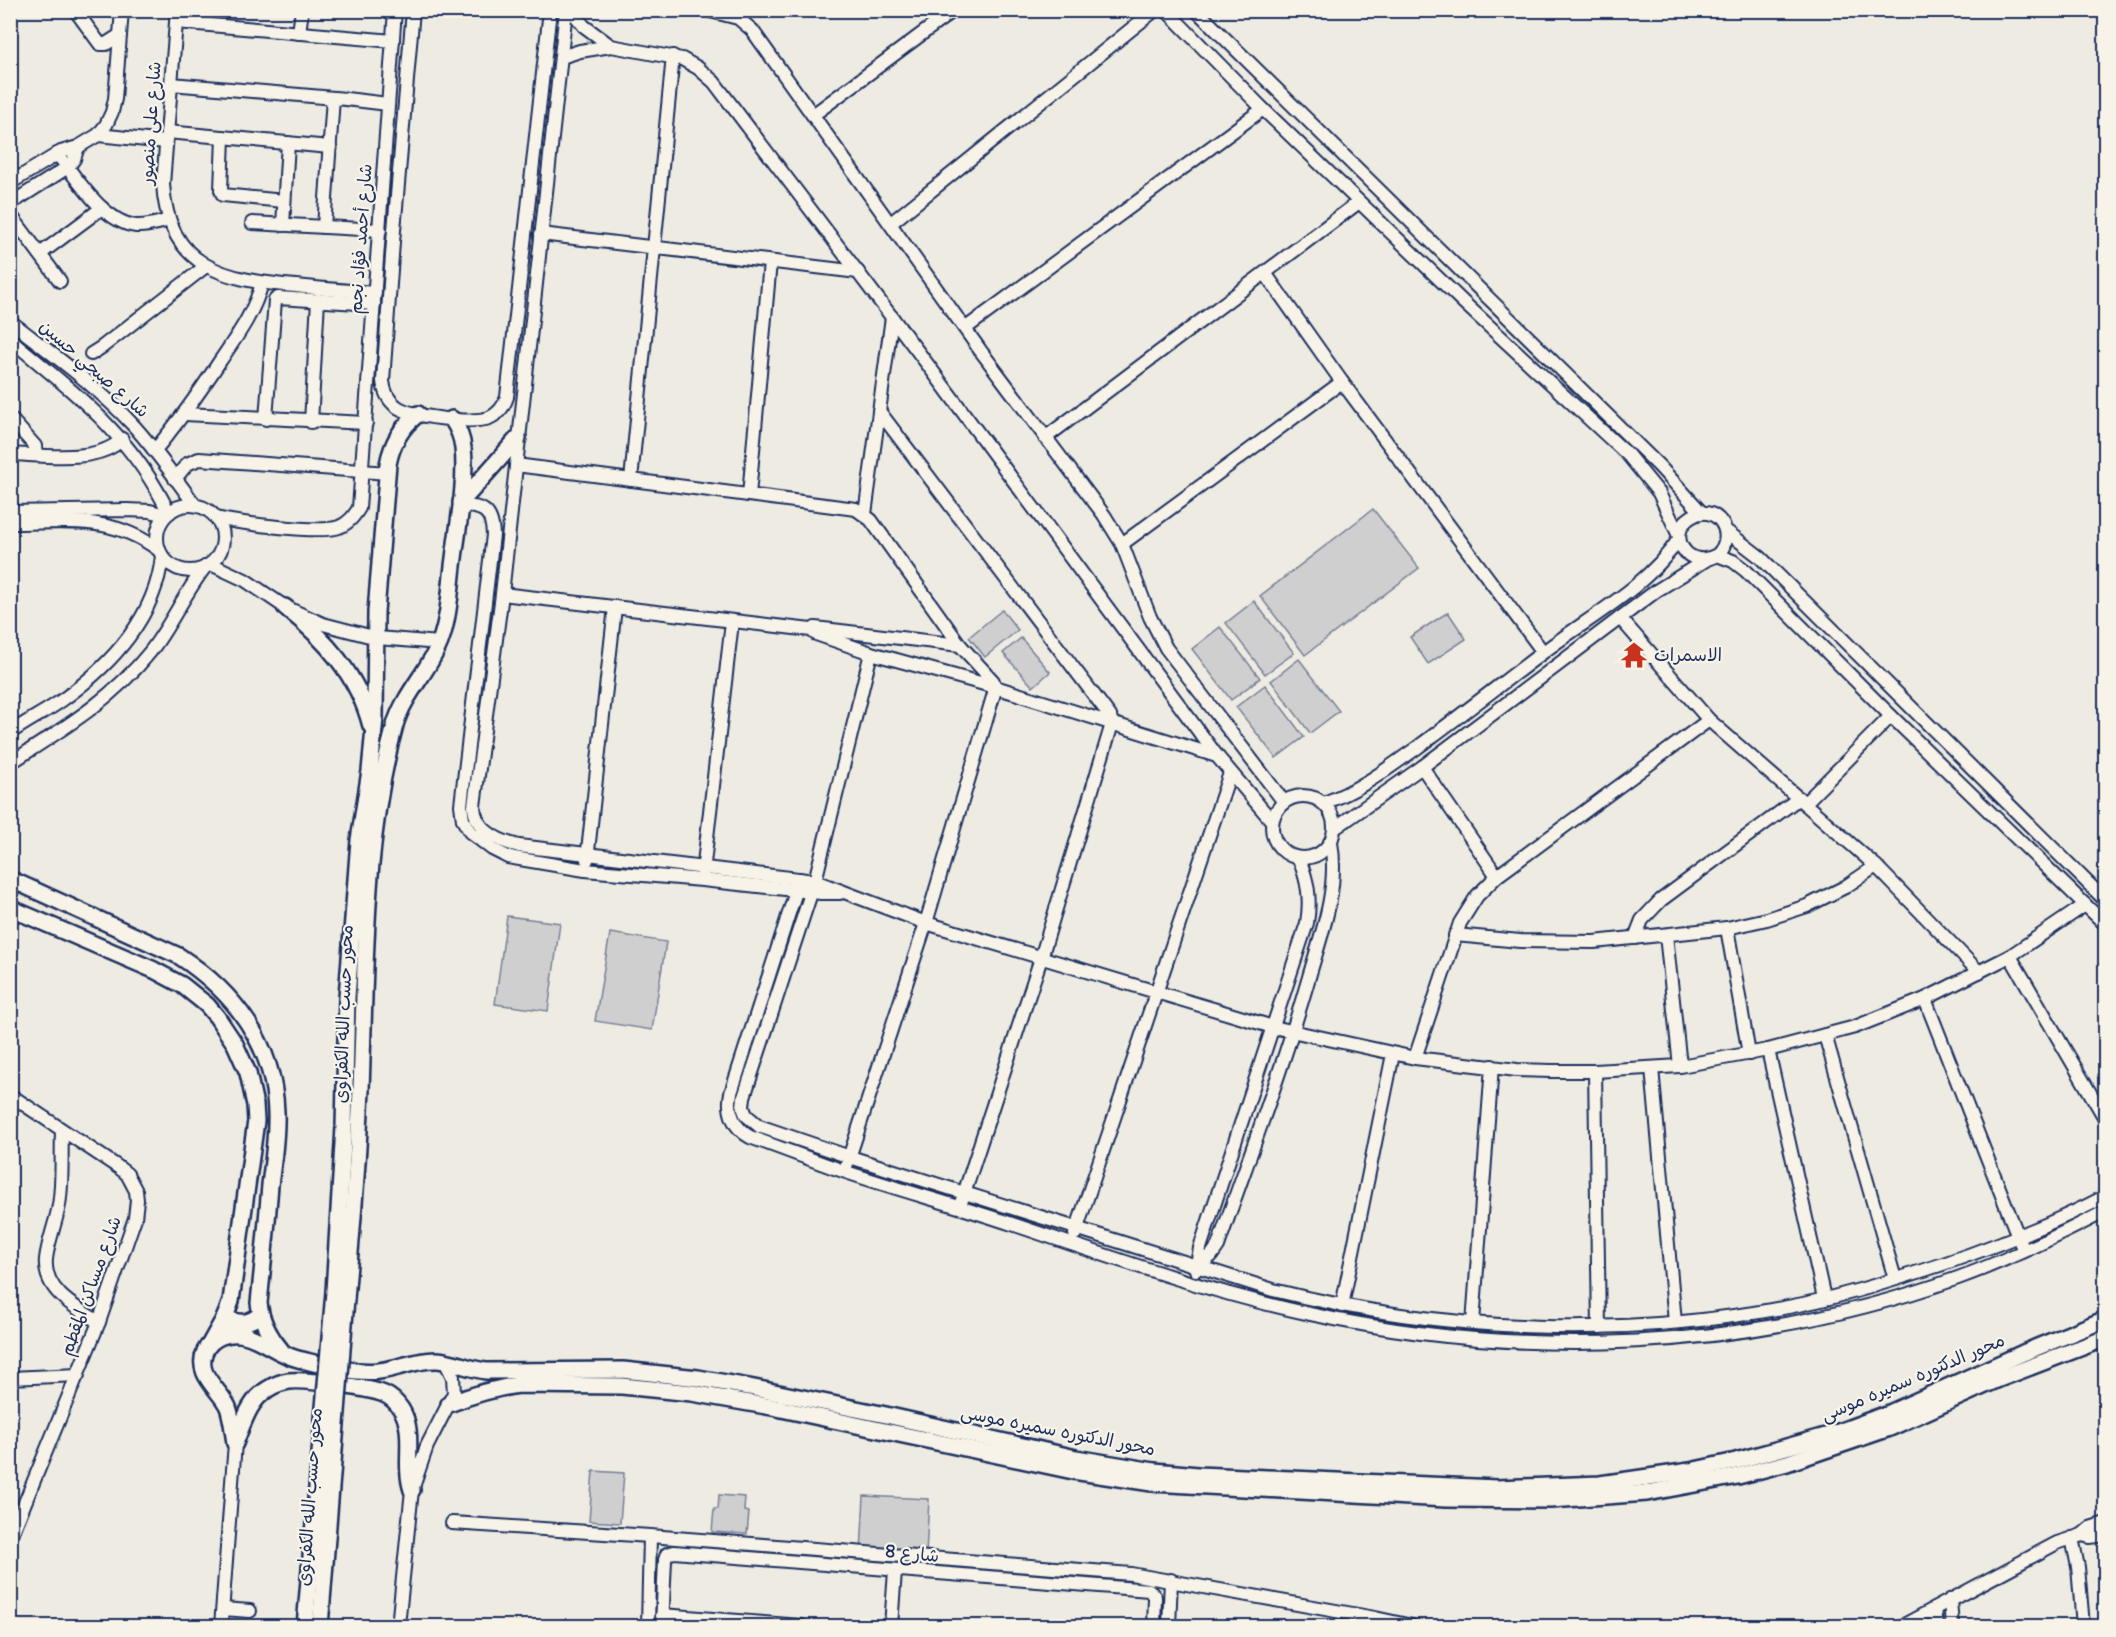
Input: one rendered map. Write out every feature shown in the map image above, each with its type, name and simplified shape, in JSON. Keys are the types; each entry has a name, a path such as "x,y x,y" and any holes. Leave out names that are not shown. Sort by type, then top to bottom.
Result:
{"main road":[{"name":"محور حسب الله الكفراوى","path":"320,1626 340,1296 347,997 360,828 374,736 376,612 387,473 396,439 405,425 418,414"},
{"name":"محور حسب الله الكفراوى","path":"305,1626 359,1138 370,877 378,808 400,711 440,643 446,622 460,504 463,447 452,419"},
{"path":"460,504 518,438"},
{"path":"285,607 326,643 348,671 364,702 374,736"},
{"path":"10,879 179,956 216,984 247,1020 268,1064 276,1113 259,1303 261,1314 273,1340 285,1355"},
{"path":"10,908 154,970 182,985 212,1011 235,1044 250,1081 255,1120 231,1301 203,1359 204,1371 227,1405 235,1443"},
{"path":"225,1317 234,1322 244,1323 261,1314"},
{"name":"محور الدكتوره سميره موسى","path":"211,1342 223,1336 245,1334 297,1359 369,1372 424,1361 445,1361 486,1371 622,1370 715,1381 886,1415 1076,1458 1154,1471 1497,1488 1600,1484 1645,1478 1736,1461 1780,1449 1833,1434 1887,1414 2106,1319"},
{"name":"محور الدكتوره سميره موسى","path":"449,1404 480,1392 519,1385 622,1386 693,1393 762,1405 1073,1471 1152,1483 1446,1499 1551,1500 1647,1493 1738,1476 1787,1463 1890,1428 1999,1379 2106,1338"},
{"path":"235,1443 256,1399 268,1389 282,1382 297,1381 375,1391 396,1402 405,1417 412,1490"}],"street":[{"path":"75,10 100,44 106,44 120,35"},
{"path":"10,183 66,149 78,147 98,135 106,125 112,112 122,10"},
{"path":"298,33 302,10"},
{"name":"شارع أحمد فؤاد نجم","path":"216,518 234,522 324,530 349,522 359,508 395,10"},
{"name":"شارع أحمد فؤاد نجم","path":"413,10 382,381 386,395 395,405 408,412 452,419 476,420 488,419 498,412 507,397 550,10"},
{"path":"480,834 474,806 502,594 566,10"},
{"path":"571,10 584,26 611,46"},
{"path":"706,10 736,13 748,26 1045,438 1104,515 1122,544 1150,617 1166,648 1284,802"},
{"path":"813,116 954,10"},
{"path":"891,223 1155,10"},
{"path":"1166,10 1263,109 1463,303 1628,455 1659,493 1681,546 1689,555 1694,558 1733,561 1746,570 1891,716 2106,925"},
{"path":"1196,10 1659,466 1702,513"},
{"path":"177,16 298,33 393,41"},
{"name":"شارع على منصور","path":"177,16 163,183 164,202 169,220 186,248 206,266 223,275 262,283 375,299"},
{"path":"561,57 573,52 611,46 673,56 698,68 714,82 892,317 1217,756 1272,821"},
{"path":"631,480 673,56"},
{"path":"171,84 388,104"},
{"path":"324,227 333,98"},
{"path":"966,328 1263,109"},
{"path":"98,135 223,137 330,147"},
{"path":"223,137 220,190 223,195 284,201"},
{"path":"283,225 288,143"},
{"path":"10,204 68,167 78,147"},
{"path":"57,154 102,208 117,220 136,226 169,220"},
{"path":"1045,438 1359,202"},
{"path":"40,254 102,208"},
{"path":"10,214 60,282"},
{"path":"252,223 380,230"},
{"path":"541,234 858,272"},
{"path":"749,495 770,262"},
{"path":"91,354 206,266"},
{"path":"1265,273 1342,382 1542,652"},
{"path":"154,451 185,414 244,324 255,305 262,283"},
{"path":"1463,303 1477,287"},
{"path":"266,419 274,302 278,298 375,299"},
{"path":"311,422 318,300"},
{"path":"865,514 892,317"},
{"name":"شارع صبحي حسين","path":"10,321 75,372 118,411 154,451 195,505"},
{"name":"شارع صبحي حسين","path":"10,339 96,411 122,439 154,483 167,514"},
{"path":"1122,544 1342,382"},
{"path":"879,411 1110,716 1112,724 1041,958 959,1207"},
{"path":"185,414 366,423"},
{"path":"10,417 35,446 36,455"},
{"path":"10,454 96,454 110,449 122,439"},
{"path":"175,479 188,464 199,459 387,473"},
{"path":"516,465 850,507 865,514 874,523 960,645 993,681 995,687 926,922 844,1171"},
{"path":"460,504 484,510 491,518 493,535 461,805 465,825 508,857 585,870 703,873"},
{"path":"10,733 72,693 96,673 133,631 149,605 158,581 160,553 157,543 158,528 167,514 181,506 195,505 207,510 216,518 223,538 220,552 186,594 161,637 122,682 81,717 10,763"},
{"path":"10,512 127,510 167,514"},
{"path":"1324,803 1350,793 1370,781 1483,700 1542,652 1644,580 1669,555 1679,538 1684,522 1695,514 1702,513 1719,519 1725,530 1760,557 2106,901"},
{"path":"10,523 103,524 134,534 178,569 192,571 208,566 245,580 285,607 332,627 376,638 440,643"},
{"path":"1335,828 1422,767 1670,582 1712,558 1724,546 1725,530"},
{"path":"502,594 732,622 811,630 817,628 960,645"},
{"path":"585,870 615,607"},
{"path":"1620,618 1709,720 1876,866 1979,972"},
{"path":"703,873 732,622"},
{"path":"811,630 871,653 995,687 1217,756"},
{"path":"871,653 813,886 744,1097 743,1107 750,1120 759,1126 850,1157 1273,1290 1342,1306 1473,1323 1523,1326 1599,1327 1675,1322 1752,1313 1824,1298 1895,1279 2043,1227 2106,1196"},
{"path":"1635,938 1642,920 1661,900 1802,800 1891,716"},
{"path":"1416,1058 1455,935 1470,904 1497,876 1709,720"},
{"path":"1422,767 1497,876"},
{"path":"1072,1244 1230,773"},
{"path":"1197,1267 1207,1260 1218,1246 1293,1031 1332,896 1334,872 1331,842 1335,828 1331,812 1324,803 1316,798 1302,796 1284,802 1272,821 1275,843 1286,854 1299,859 1321,854 1331,842"},
{"path":"480,834 513,844 703,873 813,886 842,893 1041,958 1273,1027 1416,1058 1528,1070 1595,1071 1680,1066 1768,1050 1855,1027 1925,999 2010,956 2085,905"},
{"path":"1193,1282 1200,1248 1307,922 1309,892 1299,859"},
{"path":"1455,935 1554,942 1594,942 1727,927 1767,919 1807,906 1845,887 1876,866"},
{"path":"798,885 731,1093 730,1114 740,1130 750,1137 844,1171 1269,1304 1328,1317 1436,1335 1512,1342 1632,1342 1754,1331 1900,1297 1959,1278 2106,1211"},
{"path":"1727,927 1749,1054"},
{"path":"1666,935 1680,1066"},
{"path":"2010,956 2106,1120"},
{"path":"1925,999 2024,1250"},
{"path":"1824,1035 1895,1279"},
{"path":"1768,1050 1824,1298"},
{"path":"1342,1306 1394,1054"},
{"path":"1473,1323 1492,1066"},
{"path":"1652,1068 1675,1322"},
{"path":"1595,1071 1599,1327"},
{"name":"شارع مساكن المقطم","path":"10,1095 127,1174 137,1200 135,1218 99,1322 10,1539"},
{"path":"63,1131 60,1197 46,1259 47,1272 54,1288 65,1300 99,1322"},
{"path":"1269,1304 1273,1290"},
{"path":"1752,1313 1754,1331"},
{"path":"398,1626 412,1490 427,1446 454,1393 454,1382 445,1361"},
{"path":"10,1378 78,1375"},
{"path":"221,1626 235,1443"},
{"path":"452,1523 650,1536 1131,1574 1171,1580 1374,1622 1412,1626"},
{"path":"1902,1626 2057,1543 2106,1523"},
{"path":"2077,1536 2106,1535"},
{"path":"648,1626 650,1536"},
{"path":"2077,1536 2082,1626"},
{"name":"شارع 8","path":"662,1621 665,1560 667,1554 674,1552 1149,1590 1155,1600 1154,1626"},
{"path":"891,1626 895,1571"},
{"path":"1169,1626 1171,1580"},
{"path":"1950,1600 1952,1626"},
{"path":"1934,1608 1936,1626"},
{"path":"223,1609 250,1611"},
{"path":"662,1621 801,1626"}],"shaded area":[{"path":"1373,509 1419,568 1305,655 1260,596"},
{"path":"1254,601 1294,653 1265,674 1226,623"},
{"path":"1002,610 1018,630 985,657 969,637"},
{"path":"1448,612 1466,639 1428,664 1410,637"},
{"path":"1220,627 1260,678 1231,700 1192,649"},
{"path":"1021,638 1050,672 1033,687 1003,653"},
{"path":"1299,659 1339,711 1310,733 1271,681"},
{"path":"1265,685 1304,737 1276,758 1236,707"},
{"path":"507,916 560,923 548,1011 495,1004"},
{"path":"610,933 666,942 652,1030 595,1021"},
{"path":"593,1471 624,1473 620,1523 589,1521"},
{"path":"719,1495 745,1497 744,1511 749,1512 747,1534 712,1532 714,1509 718,1509"},
{"path":"864,1496 929,1499 926,1555 861,1552"}],"place":[{"name":"الاسمرات","path":"1634,655"}]}
